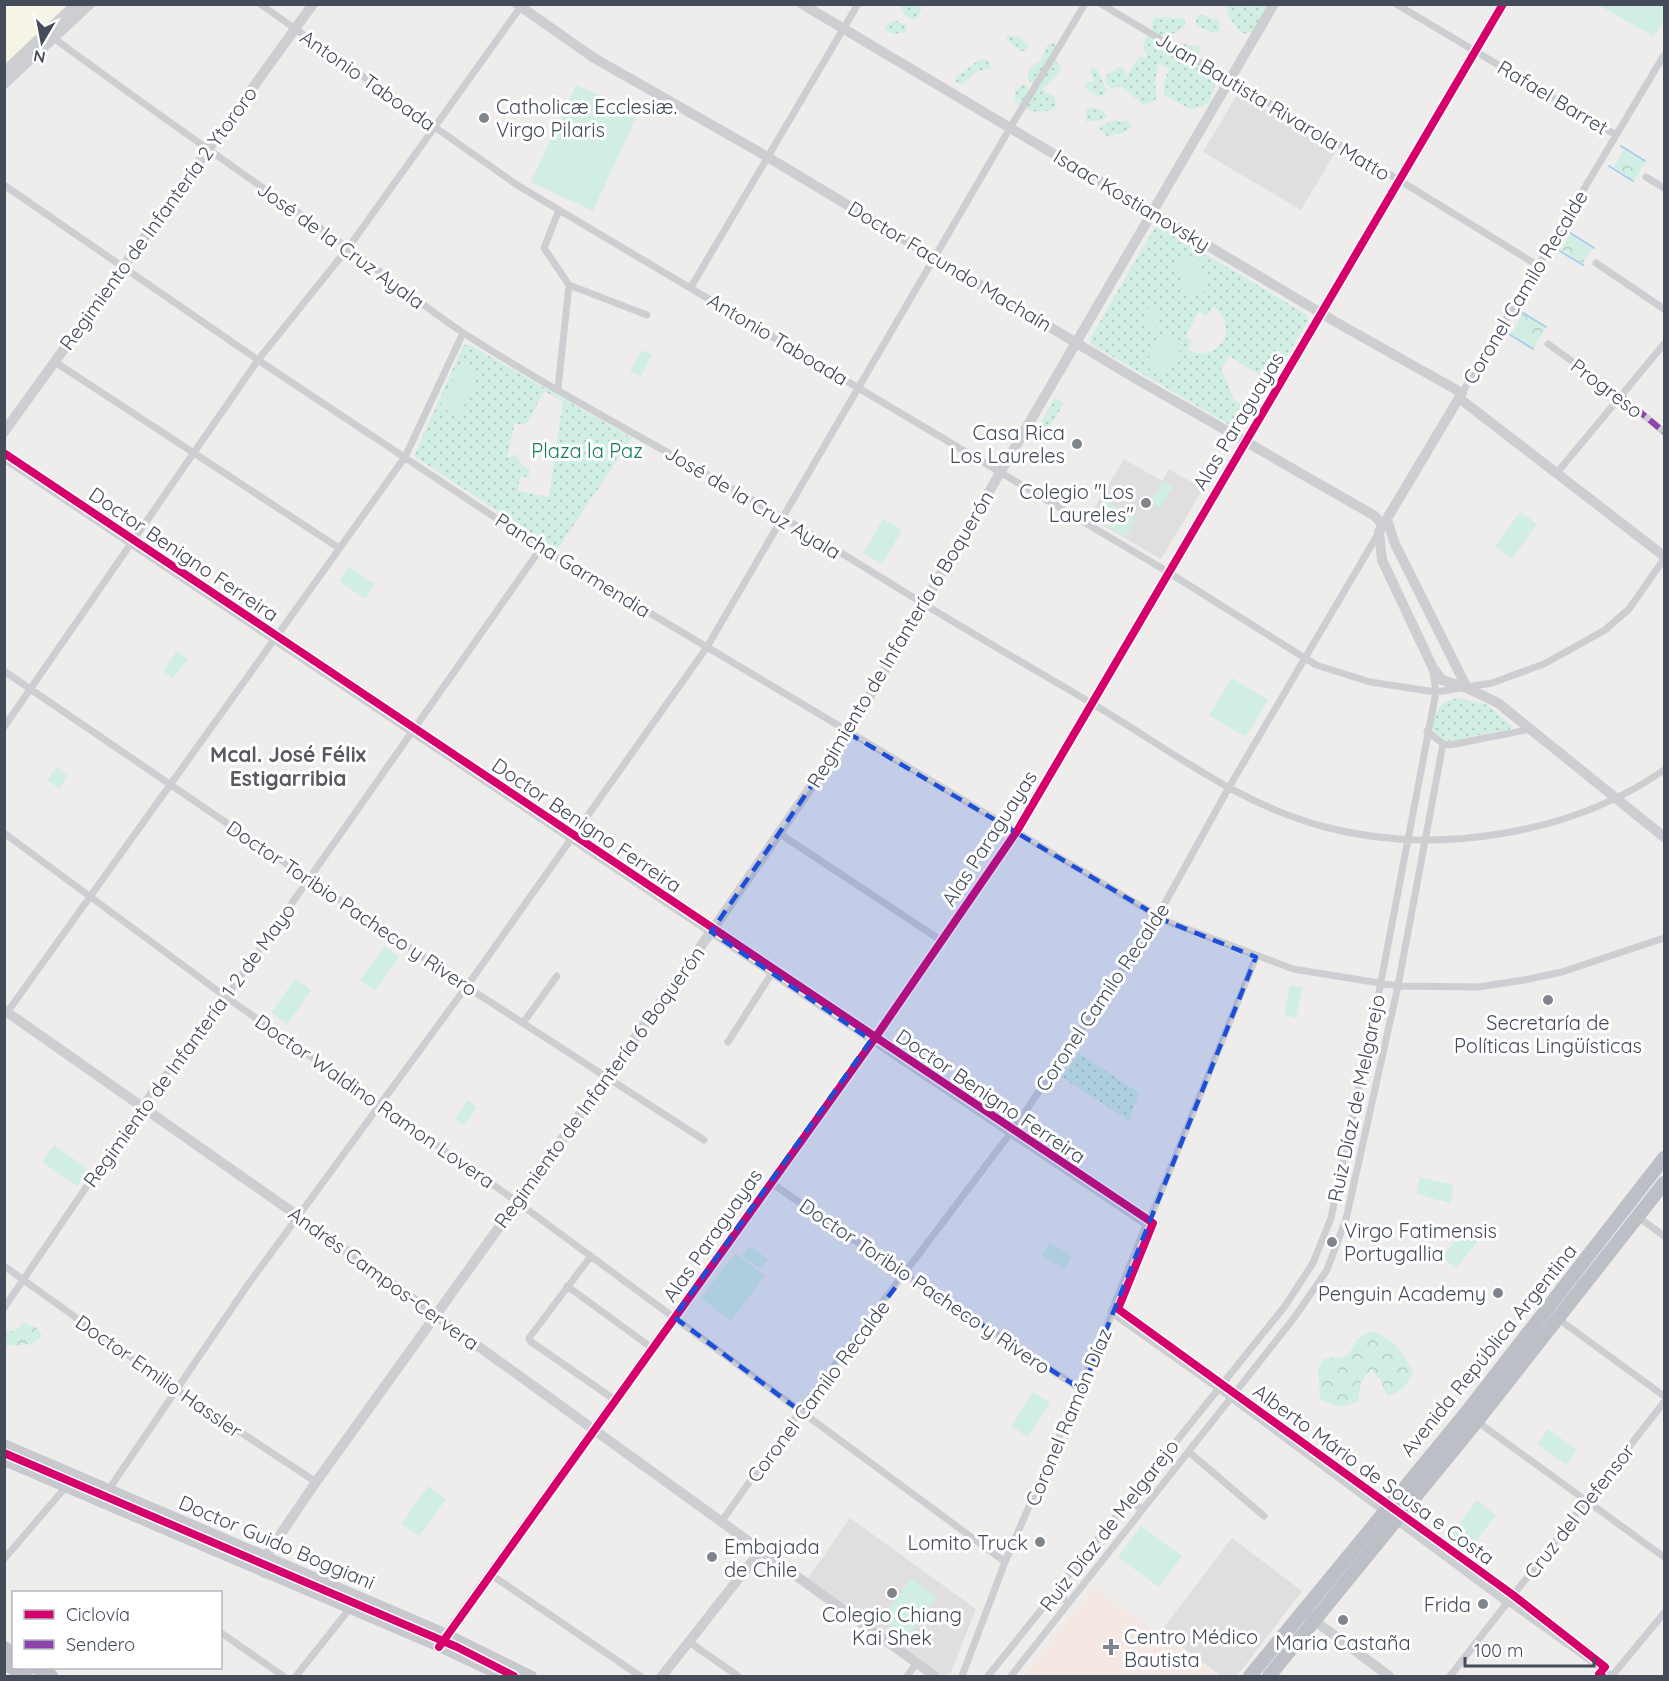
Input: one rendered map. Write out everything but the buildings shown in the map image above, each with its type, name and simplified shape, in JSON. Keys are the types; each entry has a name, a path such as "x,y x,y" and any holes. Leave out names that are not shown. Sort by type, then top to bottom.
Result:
{"highway":[{"name":"Avenida República Argentina","path":"1250,1677 1397,1520 1471,1417 1551,1314 1626,1208 1665,1158"},
{"name":"Avenida República Argentina","path":"1551,1314 1665,1183"},
{"name":"Avenida República Argentina","path":"1269,1677 1322,1596 1324,1586 1386,1510 1471,1417"}],"main road":[{"name":"Doctor Guido Boggiani","path":"4,1444 447,1634 532,1677"},
{"name":"Doctor Guido Boggiani","path":"4,1461 439,1647 487,1673 501,1677"}],"street":[{"path":"4,84 76,4"},
{"path":"4,72 90,4"},
{"name":"Antonio Taboada","path":"260,4 517,185 1168,572 1305,660 1370,682 1436,692 1492,682 1544,664 1578,648 1605,630 1629,609 1665,558"},
{"name":"Regimiento de Infantería 2 Ytororo","path":"4,432 313,4"},
{"name":"Isaac Kostianovsky","path":"802,4 1461,396 1556,474"},
{"path":"691,287 766,156 858,4"},
{"path":"110,1489 298,1216 467,987 707,647 1010,128 1085,4"},
{"name":"Juan Bautista Rivarola Matto","path":"1101,4 1399,180 1537,265"},
{"name":"Regimiento de Infantería 6 Boquerón","path":"259,1571 257,1561 264,1557 435,1314 711,932 848,733 1274,4"},
{"name":"Rafael Barret","path":"1396,4 1616,135"},
{"name":"Alas Paraguayas","path":"439,1647 942,941 1017,831 1090,703 1323,313 1503,4"},
{"path":"4,727 258,360 348,248 520,5"},
{"name":"Doctor Facundo Machaín","path":"520,5 594,58 766,156 1244,442 1375,516 1383,526"},
{"name":"José de la Cruz Ayala","path":"50,35 463,333 782,517 1228,789 1274,810 1320,825 1425,841 1489,834 1551,822 1617,799 1665,770"},
{"name":"Coronel Camilo Recalde","path":"722,1522 800,1411 1010,1134 1158,917 1228,789 1537,265 1665,55"},
{"path":"1655,70 1665,75"},
{"path":"1646,177 1665,188"},
{"name":"Pancha Garmendia","path":"5,186 258,360 541,548 1158,917 1256,957 1293,969 1398,986 1478,987 1524,980 1562,972 1665,938"},
{"path":"560,210 544,248 568,285 647,315"},
{"path":"1596,263 1665,309"},
{"path":"558,388 568,285"},
{"path":"6,1013 405,457 463,333"},
{"name":"Progreso","path":"1548,344 1622,397 1665,432"},
{"path":"1665,344 1556,474 1665,558"},
{"path":"55,362 339,548"},
{"name":"Doctor Benigno Ferreira","path":"4,457 1010,1134 1148,1224"},
{"path":"1383,526 1382,560 1433,668 1442,680 1467,688 1498,703 1665,837"},
{"path":"1383,526 1395,544 1467,688"},
{"name":"Regimiento de Infantería 1 2 de Mayo","path":"4,1308 142,1104 226,996 541,548"},
{"name":"Ruiz Díaz de Melgarejo","path":"988,1677 1285,1306 1323,1241 1341,1172 1380,983 1436,692 1433,668"},
{"name":"Doctor Toribio Pacheco y Rivero","path":"4,671 467,987 704,1140"},
{"path":"1427,731 1443,744 1531,729"},
{"name":"Ruiz Díaz de Melgarejo","path":"1011,1677 1313,1291 1335,1250 1346,1219 1398,986 1443,744"},
{"name":"Doctor Waldino Ramon Lovera","path":"4,833 226,996 516,1201 1005,1562"},
{"path":"780,834 942,941"},
{"name":"Coronel Ramón Díaz","path":"962,1677 1005,1562 1082,1390 1256,957"},
{"path":"728,1042 772,973"},
{"path":"523,1023 557,976"},
{"name":"Andrés Campos-Cervera","path":"6,1013 142,1104 935,1677"},
{"path":"1341,1172 1355,1175"},
{"name":"Doctor Toribio Pacheco y Rivero","path":"770,1182 905,1275 1082,1390"},
{"path":"1626,1208 1665,1236"},
{"path":"591,1256 530,1335 530,1341 615,1400"},
{"name":"Doctor Emilio Hassler","path":"4,1266 177,1390 316,1482"},
{"path":"1301,1281 1313,1291"},
{"path":"567,1286 652,1348"},
{"name":"Alberto Mário de Sousa e Costa","path":"1113,1312 1219,1387 1612,1677"},
{"path":"1551,1314 1665,1396"},
{"name":"Cruz del Defensor","path":"1450,1677 1665,1402"},
{"path":"1471,1417 1665,1557"},
{"path":"1189,1452 1264,1516"},
{"path":"4,1559 76,1475"},
{"path":"1129,1499 1142,1510"},
{"path":"663,1677 761,1550"},
{"path":"490,1574 640,1677"},
{"path":"1055,1592 1069,1603"},
{"path":"296,1677 359,1598"},
{"path":"1612,1677 1665,1613"},
{"path":"1307,1617 1389,1677"},
{"path":"222,1633 283,1677"},
{"path":"689,1642 738,1677"},
{"path":"487,1673 498,1658"},
{"path":"907,1677 916,1664"}],"highlighted area":[{"path":"848,733 1166,921 1256,957 1082,1390 905,1275 800,1411 674,1317 871,1040 711,932"}],"shaded area":[{"path":"5,5 72,5 5,68"},
{"path":"1238,93 1336,151 1301,210 1203,152"},
{"name":"Colegio \"Los Laureles\"","path":"1124,459 1162,481 1169,469 1203,489 1161,559 1089,517"},
{"name":"Colegio Chiang Kai Shek","path":"850,1518 976,1609 951,1672 944,1676 808,1578"},
{"path":"1232,1538 1302,1591 1237,1676 1221,1676 1161,1631"},
{"name":"Centro Médico Bautista","path":"1094,1588 1136,1618 1216,1676 1024,1676"}],"green space":[{"path":"900,5 921,5 919,17 912,19 904,15"},
{"path":"1227,5 1269,5 1259,30 1243,34 1229,17"},
{"path":"1599,5 1664,5 1664,19 1654,37"},
{"path":"1201,15 1219,20 1220,31 1211,32 1196,25 1196,18"},
{"path":"1155,17 1183,18 1186,24 1181,30 1160,35 1166,41 1201,47 1195,63 1209,72 1215,80 1208,104 1192,110 1164,95 1164,82 1170,68 1157,64 1155,89 1157,97 1153,102 1142,104 1121,86 1112,89 1105,82 1107,75 1121,66 1127,73 1122,84 1140,56 1148,59 1143,47 1146,37 1155,35 1151,25"},
{"path":"895,20 905,25 907,32 893,34 887,31 885,26"},
{"path":"1008,35 1018,36 1029,46 1025,51 1020,51 1006,39"},
{"path":"1053,43 1058,48 1054,56 1062,70 1043,89 1054,97 1055,108 1039,112 1023,108 1015,101 1015,91 1023,84 1027,86 1029,95 1035,87 1027,78 1030,68 1041,60 1048,44"},
{"path":"985,59 990,62 991,69 977,71 962,85 956,82 956,77 979,60"},
{"path":"1091,67 1096,68 1107,91 1102,97 1091,93 1085,86 1086,83 1095,81 1090,72"},
{"path":"576,85 638,113 593,211 531,182"},
{"path":"1090,108 1103,110 1107,116 1103,120 1086,122 1086,110"},
{"path":"1116,120 1121,122 1128,120 1131,128 1123,133 1107,136 1098,127"},
{"path":"1624,150 1645,162 1634,180 1614,167"},
{"path":"1159,226 1307,315 1308,321 1242,429 1237,429 1091,344 1090,339 1155,227","holes":["1213,306 1221,314 1225,323 1226,333 1222,341 1217,348 1208,352 1198,353 1187,350 1192,341 1185,336 1199,312 1207,316","1229,356 1265,378 1246,408 1234,400 1221,369"]},
{"path":"1570,235 1592,249 1583,263 1561,249"},
{"path":"1195,254 1209,289 1189,297 1175,262"},
{"path":"1151,305 1164,313 1153,332 1140,324"},
{"path":"1522,314 1545,328 1534,348 1512,334"},
{"path":"1164,331 1184,343 1164,377 1144,366"},
{"name":"Plaza la Paz","path":"468,344 632,438 557,550 414,456 463,346","holes":["462,363 470,367 458,416 440,407","544,391 563,401 549,497 518,491 520,476 530,478 529,469 520,463 516,454 507,458 515,422 521,425 528,422"]},
{"path":"642,350 652,355 641,376 630,371"},
{"path":"462,363 470,367 476,381 459,416 440,407"},
{"path":"1055,398 1064,403 1042,441 1033,436"},
{"path":"1163,481 1173,487 1160,508 1150,502"},
{"path":"1103,500 1136,519 1126,537 1092,517"},
{"path":"1520,512 1537,524 1512,559 1495,546"},
{"path":"883,519 902,530 882,564 863,553"},
{"path":"349,567 375,584 365,599 339,581"},
{"path":"177,651 188,659 173,678 163,671"},
{"path":"1232,678 1268,700 1246,737 1209,715"},
{"path":"1459,698 1487,705 1512,726 1511,729 1449,741 1442,739 1432,728 1437,711 1447,701"},
{"path":"57,767 68,776 59,788 47,780"},
{"path":"385,946 399,957 375,991 360,980"},
{"path":"295,979 311,990 288,1024 271,1013"},
{"path":"1290,985 1303,988 1296,1018 1284,1015"},
{"path":"1079,1053 1139,1093 1129,1121 1062,1077"},
{"path":"468,1100 477,1107 464,1125 455,1119"},
{"path":"54,1145 89,1170 77,1186 42,1162"},
{"path":"1420,1177 1454,1185 1450,1203 1416,1194"},
{"path":"1464,1230 1478,1241 1456,1268 1442,1257"},
{"path":"1049,1243 1072,1256 1065,1269 1042,1256"},
{"path":"749,1246 768,1259 761,1269 742,1256"},
{"path":"735,1253 765,1276 731,1321 701,1298"},
{"path":"23,1323 37,1328 42,1336 32,1344 5,1346 5,1330 15,1331"},
{"path":"1372,1331 1392,1342 1405,1358 1413,1372 1406,1384 1397,1392 1388,1395 1383,1390 1382,1382 1371,1369 1361,1382 1358,1401 1339,1406 1320,1399 1318,1370 1323,1359 1348,1356 1357,1339"},
{"path":"1033,1392 1050,1403 1028,1437 1011,1426"},
{"path":"1548,1429 1577,1450 1566,1465 1537,1444"},
{"path":"4,1451 65,1477 65,1483 5,1459"},
{"path":"81,1483 253,1558 254,1563 75,1487"},
{"path":"428,1486 446,1499 419,1536 401,1524"},
{"path":"1477,1500 1496,1515 1471,1548 1452,1534"},
{"path":"1141,1526 1182,1556 1159,1587 1118,1557"},
{"path":"273,1565 349,1598 348,1605 269,1572 269,1566"},
{"path":"911,1578 937,1597 907,1638 881,1619"},
{"path":"365,1605 436,1634 436,1639 361,1609"}],"waterway":[{"path":"1621,146 1645,161"},
{"path":"1609,166 1633,181"},
{"path":"1567,231 1594,248"},
{"path":"1555,248 1583,265"},
{"path":"1518,310 1546,327"},
{"path":"1506,332 1533,349"}],"marked path":[{"path":"1622,397 1664,432"}],"cycle path":[{"path":"439,1647 875,1038 1017,831 1503,4"},
{"path":"4,453 1153,1223 1118,1309 1513,1595 1605,1667 1599,1674 1602,1676"},
{"path":"4,1453 457,1647 514,1676"}],"place":[{"name":"Catholicæ Ecclesiæ. Virgo Pilaris","path":"484,118"},
{"name":"Casa Rica Los Laureles","path":"1077,444"},
{"name":"Colegio \"Los Laureles\"","path":"1146,503"},
{"name":"Secretaría de Políticas Lingüísticas","path":"1548,1000"},
{"name":"Virgo Fatimensis Portugallia","path":"1332,1242"},
{"name":"Penguin Academy","path":"1498,1293"},
{"name":"Lomito Truck","path":"1040,1542"},
{"name":"Embajada de Chile","path":"712,1557"},
{"name":"Colegio Chiang Kai Shek","path":"892,1593"},
{"name":"Frida","path":"1483,1604"},
{"name":"Maria Castaña","path":"1343,1620"},
{"name":"Centro Médico Bautista","path":"1111,1647"}],"district":[{"name":"Mcal. José Félix Estigarribia","path":"288,766"}]}
